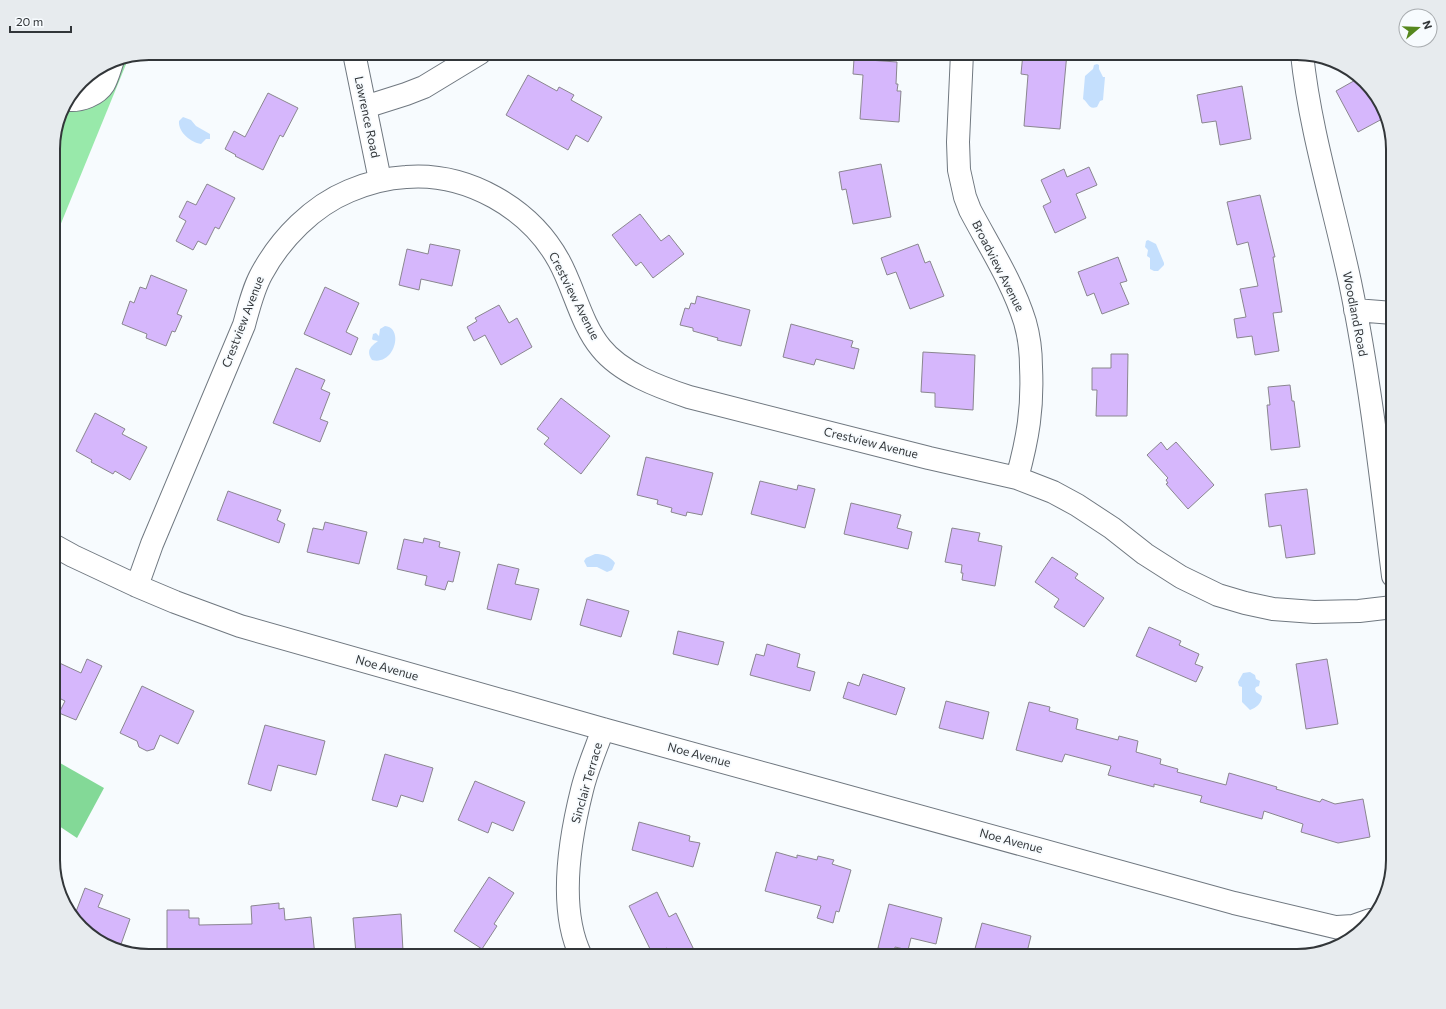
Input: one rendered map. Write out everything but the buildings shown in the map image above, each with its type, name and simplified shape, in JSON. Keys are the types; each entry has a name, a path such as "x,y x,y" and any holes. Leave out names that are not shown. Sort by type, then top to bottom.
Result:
{"street":[{"name":"Lawrence Road","path":"355,60 380,180"},
{"path":"365,107 406,94 424,86 468,60"},
{"name":"Broadview Avenue","path":"962,60 958,142 959,170 965,197 970,210 1016,297 1025,323 1030,350 1032,392 1030,420 1024,455 1017,478"},
{"name":"Woodland Road","path":"1303,60 1309,104 1355,310 1372,411 1386,521"},
{"path":"74,101 91,95 104,84 110,69"},
{"name":"Crestview Avenue","path":"137,586 152,544 244,325 251,298 262,273 277,249 291,233 317,210 340,195 380,180 407,176 435,178 463,183 501,200 523,217 543,237 555,255 576,298 586,325 601,348 611,358 634,374 659,386 697,399 913,454 1017,478 1052,492 1077,505 1112,528 1145,554 1181,577 1218,594 1245,603 1273,609 1314,612 1359,611 1386,608"},
{"path":"1355,310 1386,312"},
{"name":"Noe Avenue","path":"60,549 137,586 240,626 603,729 1234,903 1346,930"},
{"name":"Sinclair Terrace","path":"579,949 570,920 568,870 573,829 582,788 603,729"},
{"path":"1346,930 1359,924"}],"green space":[{"path":"127,63 60,226 60,143 63,126 67,115 72,104 82,90 95,78 104,72"},
{"path":"60,763 104,788 77,838 60,827"}],"water":[{"path":"1094,65 1099,65 1099,69 1103,77 1105,77 1103,100 1100,101 1097,107 1092,108 1083,99 1085,76 1093,69"},
{"path":"183,117 191,120 196,126 210,134 210,139 206,139 201,144 189,139 180,129 179,121"},
{"path":"1148,240 1156,244 1164,263 1158,271 1150,269 1150,258 1147,256 1148,250 1145,247 1146,241"},
{"path":"385,326 391,328 394,333 394,346 386,357 380,360 372,360 369,352 373,345 378,341 372,339 373,334 376,333 379,336 380,329"},
{"path":"595,554 601,554 611,559 615,563 612,570 607,572 597,567 587,567 584,561 586,558"},
{"path":"1250,672 1260,681 1259,686 1255,689 1256,692 1262,696 1258,705 1250,710 1242,702 1242,687 1239,686 1238,682 1243,673"}]}
